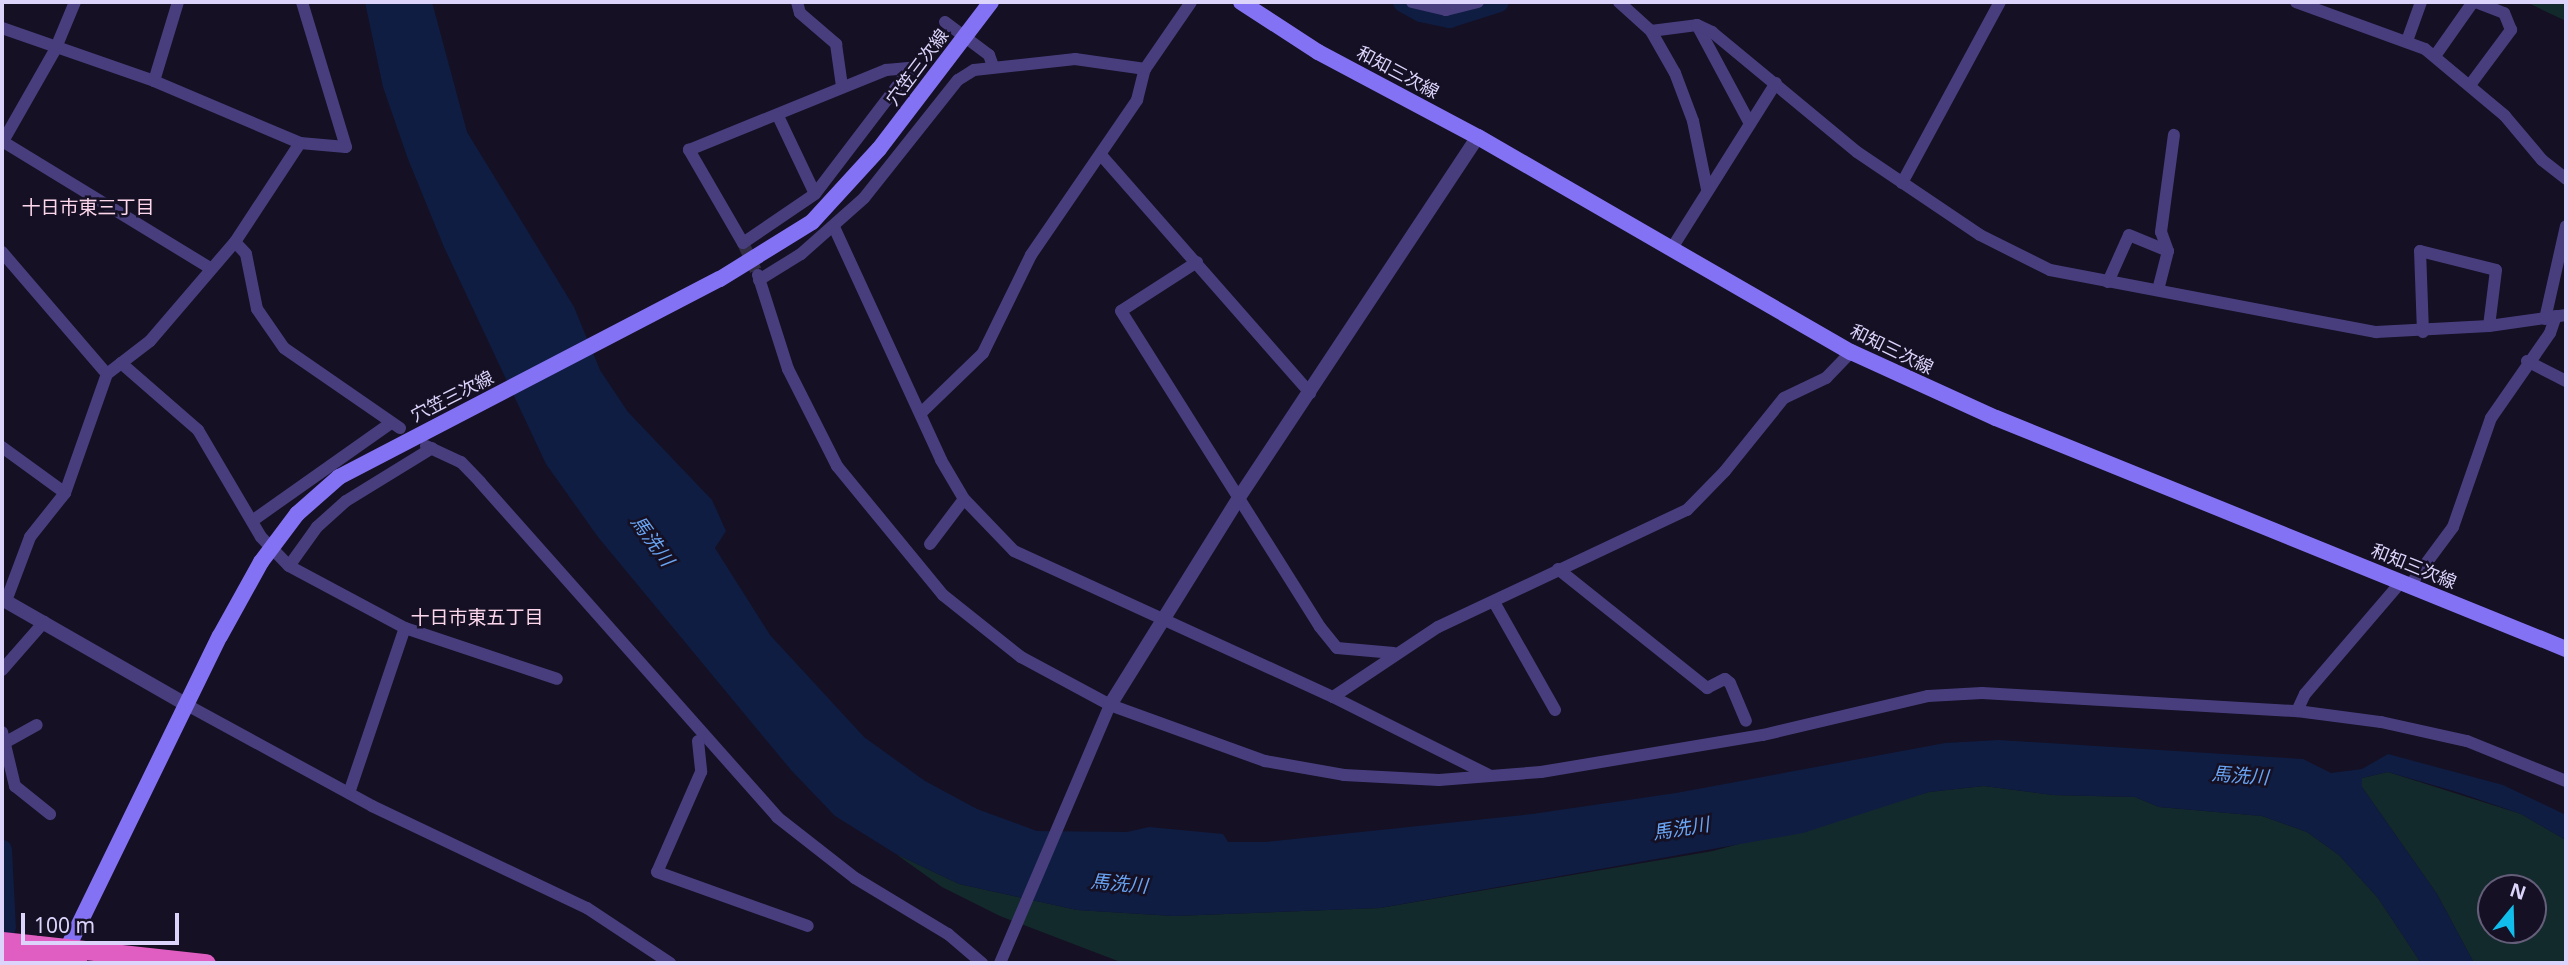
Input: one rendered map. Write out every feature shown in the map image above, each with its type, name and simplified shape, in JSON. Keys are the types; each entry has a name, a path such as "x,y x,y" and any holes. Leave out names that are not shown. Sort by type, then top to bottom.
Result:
{"highway":[{"path":"2,941 66,960"},
{"path":"2,956 206,963"}],"main road":[{"name":"穴笠三次線","path":"66,960 187,705 270,549 297,514 339,477 720,279 784,242 841,195 990,2"},
{"name":"和知三次線","path":"1241,2 1318,52 1478,136 1851,352 1997,418 2566,649"}],"street":[{"path":"75,2 55,50 2,142 210,268"},
{"path":"154,81 178,2"},
{"path":"2,28 55,50 154,81 300,143 346,147 302,2"},
{"path":"789,2 799,7 836,44 842,86"},
{"path":"922,412 983,353 1031,255 1137,100 1145,69 1191,2"},
{"path":"1412,2 1446,10 1478,2"},
{"path":"1619,2 1651,31 1675,73 1693,121 1707,189"},
{"path":"1902,183 2000,2"},
{"path":"2296,2 2407,41 2435,56 2470,85 2566,179"},
{"path":"2407,41 2421,2"},
{"path":"2435,56 2474,2 2504,13 2511,30 2470,85"},
{"path":"945,22 965,34 989,55 993,66"},
{"path":"1651,31 1697,25 1729,44 1902,183 2024,260 2109,282 2376,332 2423,332 2556,316"},
{"path":"1697,25 1750,124"},
{"path":"1145,69 1074,59 993,66 958,80 864,198 834,227 758,277 807,415 837,466 877,519 943,596 1021,657 1108,712 1265,761 1344,775 1439,780 1492,776 1762,735 1928,696 2030,695 2297,711 2467,741 2566,781"},
{"path":"911,68 815,194 743,243 689,150 778,116 842,86 886,70 911,68"},
{"path":"1672,248 1776,83"},
{"path":"778,116 815,194"},
{"path":"2158,290 2168,251 2161,232 2174,135"},
{"path":"1000,963 1108,712 1160,620 1478,136"},
{"path":"300,143 235,242 150,341 107,374 65,493 30,537 4,600 187,705 349,793 587,908 670,963"},
{"path":"1101,155 1310,393"},
{"path":"2297,711 2305,694 2453,527 2491,418 2527,360 2550,333 2556,316 2566,226"},
{"path":"834,227 964,499 1014,551 1333,697 1492,776"},
{"path":"2109,282 2129,235 2168,251"},
{"path":"235,242 246,254 257,309 284,348 396,425 252,521"},
{"path":"2423,332 2420,251 2496,270 2489,326"},
{"path":"2,252 107,374"},
{"path":"1197,262 1121,311 1238,499 1338,648 1394,653"},
{"path":"1333,697 1394,653 1558,569 1687,510 1726,471 1784,398 1826,378 1851,352"},
{"path":"2527,360 2566,381"},
{"path":"121,363 198,429 270,549 289,566 405,628 557,678"},
{"path":"2,447 65,493"},
{"path":"289,566 317,527 346,501 429,447 461,462 778,817 855,878 948,934 982,963"},
{"path":"930,544 964,499"},
{"path":"1558,569 1707,688 1725,679 1730,683 1746,721"},
{"path":"1494,602 1555,710"},
{"path":"2,670 44,622"},
{"path":"349,793 405,628"},
{"path":"37,725 4,737 15,786 50,814"},
{"path":"698,741 701,772 657,872 808,926"}],"green space":[{"path":"2526,2 2566,2 2566,21"},
{"path":"2388,772 2521,814 2566,840 2566,963 2474,963 2437,894 2362,787 2362,778"},
{"path":"1984,786 2053,795 2135,797 2159,807 2262,816 2307,832 2339,855 2378,898 2421,963 1123,963 1000,916 942,887 896,854 959,884 1077,910 1174,916 1380,908 1713,851 1929,792"}],"water":[{"name":"馬洗川","path":"365,2 432,2 467,132 574,307 600,370 628,412 712,500 726,531 715,548 770,635 864,737 925,781 977,809 1037,831 1127,832 1149,827 1223,834 1228,842 1266,842 1532,814 1676,793 1945,743 1999,740 2303,759 2331,773 2362,769 2388,754 2503,785 2566,815 2566,840 2521,814 2457,792 2388,772 2362,778 2362,787 2437,894 2474,963 2421,963 2378,898 2339,855 2307,832 2262,816 2159,807 2135,797 2053,795 1984,786 1929,792 1803,833 1380,908 1174,916 1077,910 959,884 896,854 835,816 791,770 598,537 546,464 444,247 408,159 383,87"}],"waterway":[{"path":"1402,2 1420,12 1449,18 1499,2"},
{"path":"2,849 6,927"}],"tunnel":[{"path":"743,243 758,275"}],"district":[{"name":"十日市東三丁目","path":"88,208"},
{"name":"十日市東五丁目","path":"477,618"}]}
